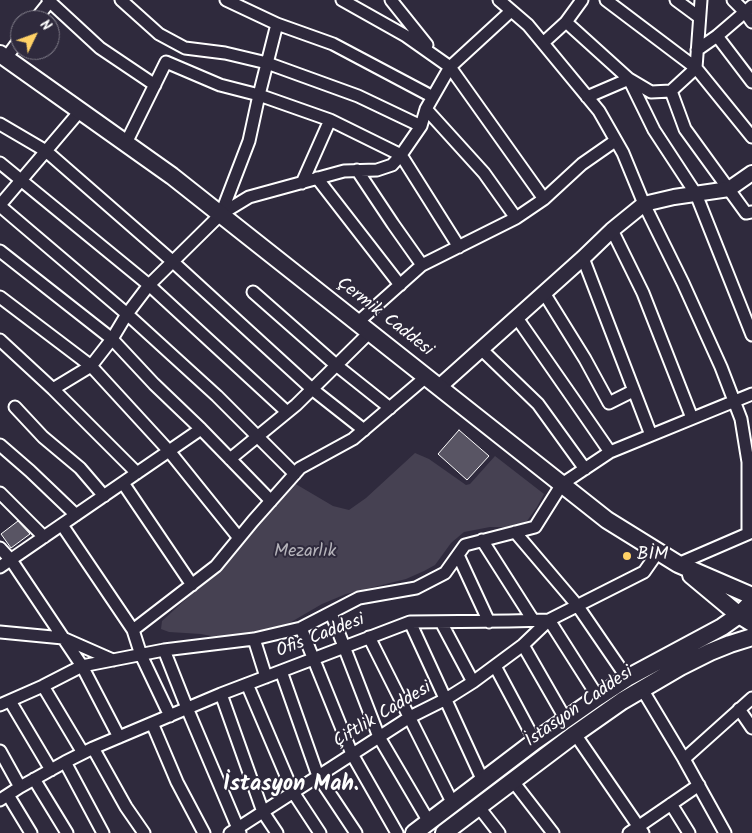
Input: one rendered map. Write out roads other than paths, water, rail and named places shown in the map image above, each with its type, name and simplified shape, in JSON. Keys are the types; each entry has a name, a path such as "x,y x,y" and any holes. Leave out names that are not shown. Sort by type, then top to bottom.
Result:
{"main road":[{"name":"Çermik Caddesi","path":"3,56 172,176 607,520 678,564 752,596"},
{"path":"678,564 745,619"},
{"path":"414,833 535,741 626,678 722,627 745,619 752,602"},
{"name":"İstasyon Caddesi","path":"444,833 512,780 622,701 680,666 710,652 752,637"}],"street":[{"path":"49,0 100,48 155,85"},
{"path":"121,0 159,34 185,48 225,53 267,63 358,96 422,126"},
{"path":"226,0 276,24 333,44 433,97"},
{"path":"342,0 406,36 450,67 544,199"},
{"path":"391,0 435,56"},
{"path":"543,43 566,22 582,0"},
{"path":"606,0 696,68 752,137"},
{"path":"676,0 699,17"},
{"path":"566,22 628,78 651,92 671,90 696,68 700,0"},
{"path":"733,0 748,9 752,22"},
{"path":"53,389 91,366 149,285 221,214 250,197 344,171 377,170 392,164 422,126 426,109 450,67 506,4 528,24 599,111 623,154 644,204 721,367 741,419 750,466 750,533 678,564"},
{"path":"697,50 717,36 748,9"},
{"path":"221,214 249,141 276,24"},
{"path":"717,36 752,82"},
{"path":"126,143 166,62 220,85 259,94 330,120 401,155 459,247"},
{"path":"587,97 628,78"},
{"path":"628,78 654,130 696,194 752,336"},
{"path":"671,90 685,129 750,216"},
{"path":"426,109 484,173 516,218"},
{"path":"80,111 0,206 127,314 217,396 295,474"},
{"path":"302,183 330,120"},
{"path":"0,124 46,151 172,261 312,389 364,430"},
{"path":"230,459 287,412 336,366 364,327 400,285 422,265 516,218 544,199 582,164 615,140"},
{"path":"0,163 149,285 287,412"},
{"path":"357,170 422,265"},
{"path":"439,387 612,230 644,204 729,188 752,173"},
{"path":"318,178 400,285"},
{"path":"612,230 643,293 692,418"},
{"path":"0,251 112,339 154,384 271,501"},
{"path":"583,258 651,435"},
{"path":"252,292 336,366 390,408"},
{"path":"544,293 585,359 609,403 633,391"},
{"path":"0,297 91,366 169,451 239,538"},
{"path":"517,318 610,452"},
{"path":"0,340 53,389 137,473"},
{"path":"482,349 538,404 585,469"},
{"path":"133,630 216,566 300,468 353,439 426,377"},
{"path":"51,770 5,703 82,666 164,650 254,640 301,628 360,598 416,588 446,573 465,545 535,527 562,484 610,452 752,394"},
{"path":"16,407 43,437 80,468 104,496"},
{"path":"0,568 201,429"},
{"path":"0,445 76,515"},
{"path":"123,483 192,586"},
{"path":"0,493 44,537"},
{"path":"62,525 133,630 141,655 170,716"},
{"path":"515,532 577,605 626,678"},
{"path":"482,540 533,620"},
{"path":"0,548 11,560 82,666 120,737"},
{"name":"Ofis Caddesi","path":"4,797 65,762 152,723 221,694 410,622 549,620 644,572 658,552"},
{"path":"458,555 489,622"},
{"path":"331,613 379,737 429,822"},
{"path":"549,620 598,697"},
{"name":"Çiftlik Caddesi","path":"236,831 410,717 473,682 523,645 549,620"},
{"path":"410,622 483,781"},
{"path":"441,622 473,682"},
{"path":"301,628 352,754 397,833"},
{"path":"0,632 63,638 114,660"},
{"path":"369,638 453,804"},
{"path":"254,640 266,677"},
{"path":"523,645 566,720"},
{"path":"164,650 236,831"},
{"path":"495,666 535,741"},
{"path":"281,671 318,776 356,833"},
{"path":"248,684 293,792 320,833"},
{"path":"43,686 144,833"},
{"path":"642,689 725,833"},
{"path":"221,694 263,812 277,833"},
{"path":"684,759 752,698"},
{"path":"739,710 752,728"},
{"path":"152,723 177,782 204,833"},
{"path":"575,734 637,831 699,785"},
{"path":"0,751 20,787"},
{"path":"65,762 103,833"},
{"path":"34,779 68,833"},
{"path":"512,780 553,833"},
{"path":"4,797 31,833"},
{"path":"671,804 690,833"},
{"path":"478,806 499,833"}],"place":[{"name":"BİM","path":"627,556"}],"district":[{"name":"İstasyon Mah.","path":"291,786"}],"park label":[{"name":"Mezarlık","path":"305,553"}]}
